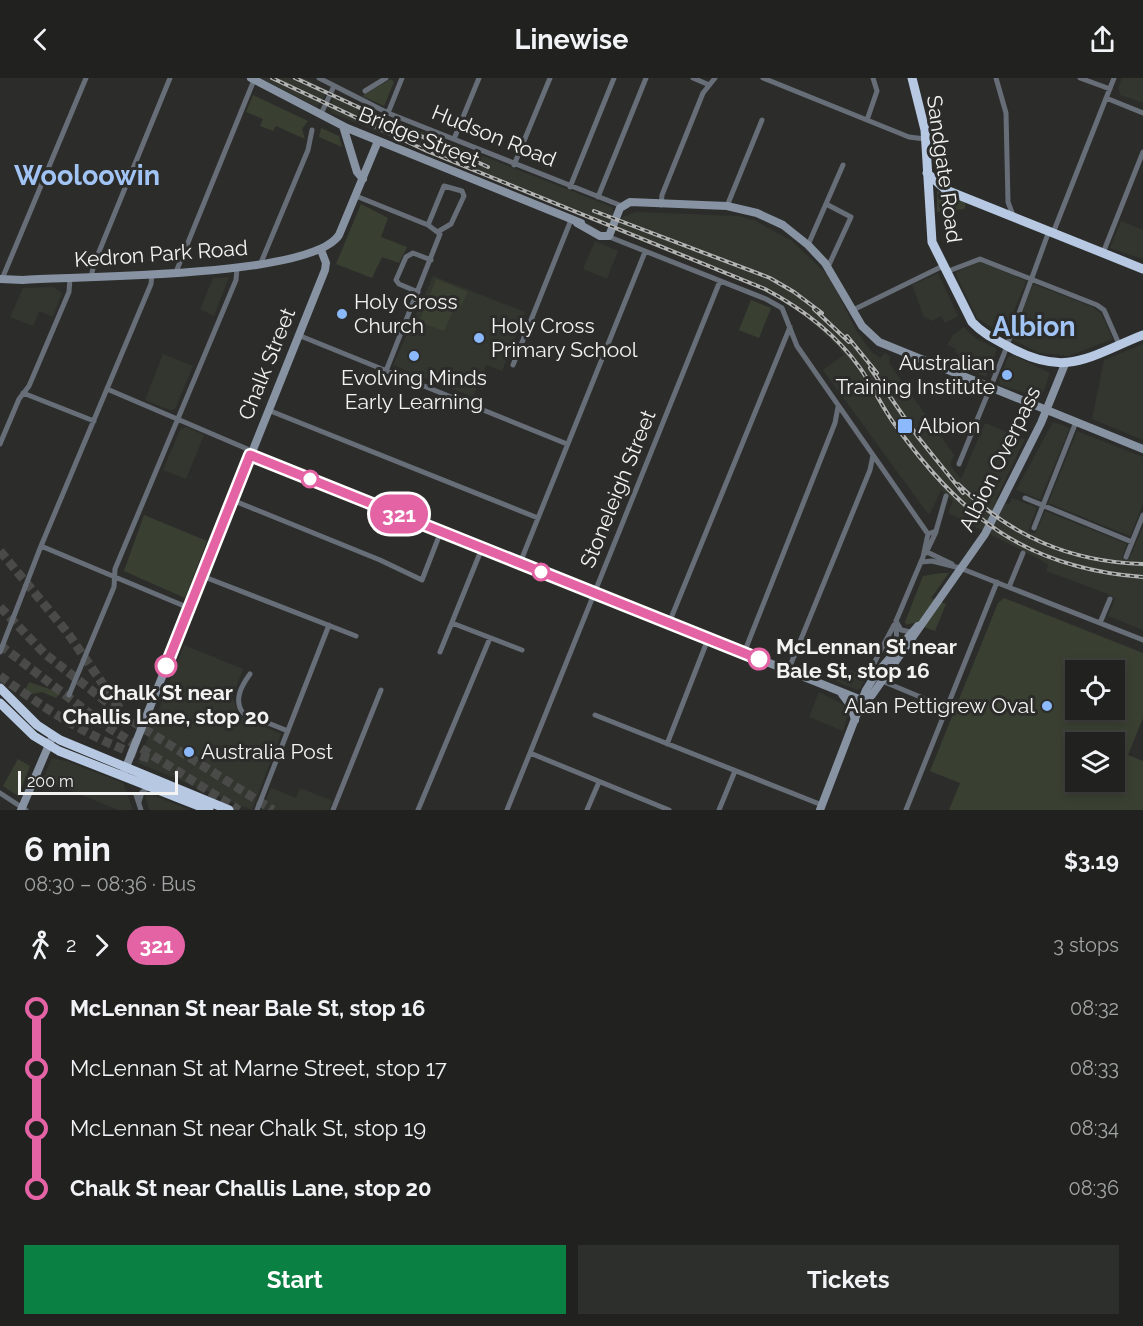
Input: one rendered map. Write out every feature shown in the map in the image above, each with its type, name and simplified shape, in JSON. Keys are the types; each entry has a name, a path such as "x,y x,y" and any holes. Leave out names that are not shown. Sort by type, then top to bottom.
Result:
{"highway":[{"name":"Sandgate Road","path":"912,78 925,140 931,237 944,269 972,322 1006,345 1036,360 1065,364 1143,334"},
{"path":"927,173 942,189 1142,268"},
{"path":"0,688 49,733 151,786 209,810"},
{"path":"2,705 37,738 49,745 229,810"}],"main road":[{"name":"Bridge Street","path":"252,79 323,111 343,126 574,222 610,233"},
{"path":"343,126 357,172 363,179"},
{"path":"321,250 338,237 378,141"},
{"name":"Hudson Road","path":"623,207 630,202 727,206 770,218 808,245 828,267 867,333 879,342 1143,449"},
{"path":"610,233 623,207"},
{"name":"Kedron Park Road","path":"1,280 237,268 260,265 321,250"},
{"name":"Chalk Street","path":"124,772 326,267 321,250"},
{"name":"Albion Overpass","path":"864,701 882,681 977,547 1002,502 1046,410 1065,364"},
{"path":"251,453 864,701 821,808"},
{"name":"Albion Overpass","path":"864,701 871,681 911,632 920,625"},
{"path":"839,692 851,706 855,722"},
{"path":"23,809 49,745 49,733"}],"street":[{"path":"1,280 86,78"},
{"path":"92,276 94,264 170,78"},
{"name":"Hudson Road","path":"318,78 333,89 388,113 623,207"},
{"path":"364,91 387,78"},
{"path":"388,113 402,78"},
{"path":"454,139 479,78"},
{"path":"514,165 550,78"},
{"path":"570,186 614,78"},
{"path":"598,197 646,78"},
{"path":"693,78 708,84"},
{"path":"661,205 663,193 708,84 715,78"},
{"path":"762,78 909,137 925,140"},
{"path":"867,120 877,91 873,78"},
{"path":"996,78 1006,119 1008,202 1014,218"},
{"path":"1080,78 1110,89"},
{"path":"959,464 1031,279 1114,78"},
{"path":"176,272 252,79"},
{"path":"323,111 333,89"},
{"path":"1106,98 1143,113"},
{"path":"727,206 762,120"},
{"path":"260,265 308,150 312,130"},
{"path":"1103,253 1143,153"},
{"path":"808,245 823,207 828,205 843,165"},
{"path":"428,225 444,186 462,191 464,196 451,224 439,231"},
{"path":"356,196 439,231"},
{"path":"998,211 1008,202"},
{"path":"828,205 851,216 834,259 828,267"},
{"path":"513,365 574,222"},
{"path":"387,371 440,238 439,231"},
{"name":"Bridge Street","path":"610,233 645,252 777,304 785,314 794,341 928,534"},
{"path":"520,563 645,252"},
{"path":"418,292 399,285 396,280 406,257 412,253 431,260"},
{"path":"853,310 944,269 978,258 1102,308 1119,344"},
{"path":"69,695 114,587 114,577 133,525 236,279 237,268"},
{"path":"0,652 41,546 152,282 152,273"},
{"path":"0,444 69,292 70,278"},
{"name":"Stoneleigh Street","path":"507,810 720,281"},
{"path":"669,623 790,327"},
{"path":"298,335 567,444"},
{"path":"782,343 794,341"},
{"path":"107,389 251,453"},
{"path":"23,393 94,421"},
{"path":"744,653 835,423 838,406"},
{"path":"268,410 538,518"},
{"path":"835,423 848,420"},
{"path":"1034,528 1076,422"},
{"path":"788,671 870,470 873,454"},
{"path":"870,470 879,464"},
{"path":"871,669 896,621 936,531 946,495"},
{"path":"1025,498 1132,542"},
{"path":"232,500 379,559 422,580 441,531"},
{"path":"1126,557 1143,515"},
{"path":"924,557 928,534 936,531"},
{"path":"41,546 189,608"},
{"path":"440,652 482,548"},
{"path":"1009,587 1023,553"},
{"path":"924,557 960,568"},
{"path":"924,557 998,582 1143,640"},
{"path":"202,576 356,636"},
{"path":"906,810 998,582"},
{"path":"1100,623 1110,599"},
{"path":"896,621 902,630 911,632"},
{"path":"896,621 897,650"},
{"path":"452,623 522,650"},
{"path":"257,810 329,625"},
{"path":"418,810 490,638"},
{"path":"667,744 708,639"},
{"path":"250,674 238,700 243,713 288,731"},
{"path":"882,681 947,708"},
{"path":"333,810 381,690"},
{"path":"595,715 821,808"},
{"path":"530,753 666,809"},
{"path":"719,810 735,771"},
{"path":"587,810 599,782"},
{"path":"139,802 142,792 151,786"},
{"path":"0,793 23,809"},
{"path":"136,795 141,810"}],"shaded area":[{"path":"261,78 304,78 328,91 317,107"},
{"path":"1122,78 1143,78 1143,103 1120,95 1118,88"},
{"path":"336,94 374,113 612,207 614,212 609,227 332,113 329,107"},
{"path":"636,212 738,216 754,220 792,241 829,276 857,332 872,352 880,358 885,353 890,356 889,363 954,455 950,465 961,479 985,423 1025,439 996,499 1009,505 1012,498 1037,508 1028,531 1035,534 1045,511 1127,544 1122,558 1129,559 1143,527 1143,630 1108,616 1115,599 1108,594 1046,571 1048,565 1039,559 948,513 953,501 941,490 928,514 823,370 844,355 836,344 802,314 751,285 616,231 622,217"},
{"path":"1121,221 1143,230 1143,259 1110,248"},
{"path":"595,241 618,251 607,279 583,269"},
{"path":"979,261 1026,281 1006,331 1000,333 977,318 955,273"},
{"path":"938,273 958,316 945,323 941,316 932,321 924,317 912,285"},
{"name":"Holy Cross Primary School","path":"433,276 525,312 502,371 486,365 473,397 393,365"},
{"path":"229,277 214,316 200,309 213,278"},
{"path":"1033,284 1093,307 1102,315 1113,339 1069,356 1039,353 1013,340 1011,338"},
{"path":"53,287 62,293 53,317 39,311 33,326 10,317 23,288"},
{"path":"964,327 975,338 997,349 986,377 956,364 959,354 955,352 956,349 947,345 953,335"},
{"path":"1143,344 1143,440 1092,419 1104,360"},
{"path":"163,354 193,366 175,409 170,410 145,400"},
{"path":"1013,355 1050,373 1041,398 1000,385 999,379 1008,357"},
{"path":"1053,422 1070,428 1040,500 1016,490"},
{"path":"186,427 204,435 186,479 163,470 180,430"},
{"path":"1077,431 1143,457 1143,504 1130,536 1048,503"},
{"path":"184,645 243,669 232,697 240,716 281,734 252,810 138,763"},
{"path":"836,664 865,676 861,688 857,690 830,679"},
{"path":"819,692 846,706 848,715 843,731 809,717"},
{"path":"52,758 69,762 123,783 133,810 118,810 43,779"},
{"path":"271,788 296,798 300,788 333,801 329,810 262,810"},
{"path":"148,793 190,810 149,810 145,796"}],"green space":[{"path":"391,79 394,82 384,106 362,96"},
{"path":"253,95 308,121 302,129 305,139 276,126 273,131 260,126 263,119 246,112"},
{"path":"321,128 339,136 342,147 319,137"},
{"path":"937,191 965,202 965,209 937,212"},
{"path":"361,204 388,218 381,237 407,247 399,263 382,257 372,278 336,264"},
{"path":"436,279 468,292 459,310 453,311 444,331 419,322"},
{"path":"751,300 771,308 759,338 739,330"},
{"path":"144,515 207,541 185,598 124,571"},
{"path":"949,573 931,598 946,604 935,631 913,623 906,625 905,622 923,576"},
{"path":"1004,598 1143,653 1143,718 1128,755 1143,761 1143,810 949,810 960,783 930,771 998,603"},
{"path":"29,682 61,693 56,698 42,692 27,695 24,692"},
{"path":"18,759 30,766 18,796 3,786"}],"tunnel":[{"path":"0,551 67,632 120,709"},
{"path":"0,607 45,654 127,718 273,810"},
{"path":"0,645 106,726 239,810"},
{"path":"0,676 35,701 92,735 152,759"}],"railway":[{"path":"272,78 427,151 778,296 805,313 851,356 918,455 970,510 999,531 1030,549 1064,562 1101,572 1143,577"},
{"path":"295,78 488,167"},
{"path":"594,211 770,278 822,313"},
{"path":"814,309 849,342"},
{"path":"847,336 877,373"},
{"path":"870,368 918,437 963,493"},
{"path":"958,484 999,518 1043,543 1091,558 1143,564"}],"bus line":[{"name":"321","path":"166,666 250,455 759,659"}],"place":[{"name":"Holy Cross Church","path":"342,314"},
{"name":"Holy Cross Primary School","path":"479,338"},
{"name":"Evolving Minds Early Learning","path":"414,356"},
{"name":"Australian Training Institute","path":"1007,375"},
{"name":"Albion","path":"905,426"},
{"name":"McLennan St near Bale St, stop 16","path":"759,659"},
{"name":"Chalk St near Challis Lane, stop 20","path":"166,666"},
{"name":"Alan Pettigrew Oval","path":"1047,706"},
{"name":"Australia Post","path":"189,752"}],"district":[{"name":"Wooloowin","path":"87,176"},
{"name":"Albion","path":"1034,327"}]}
